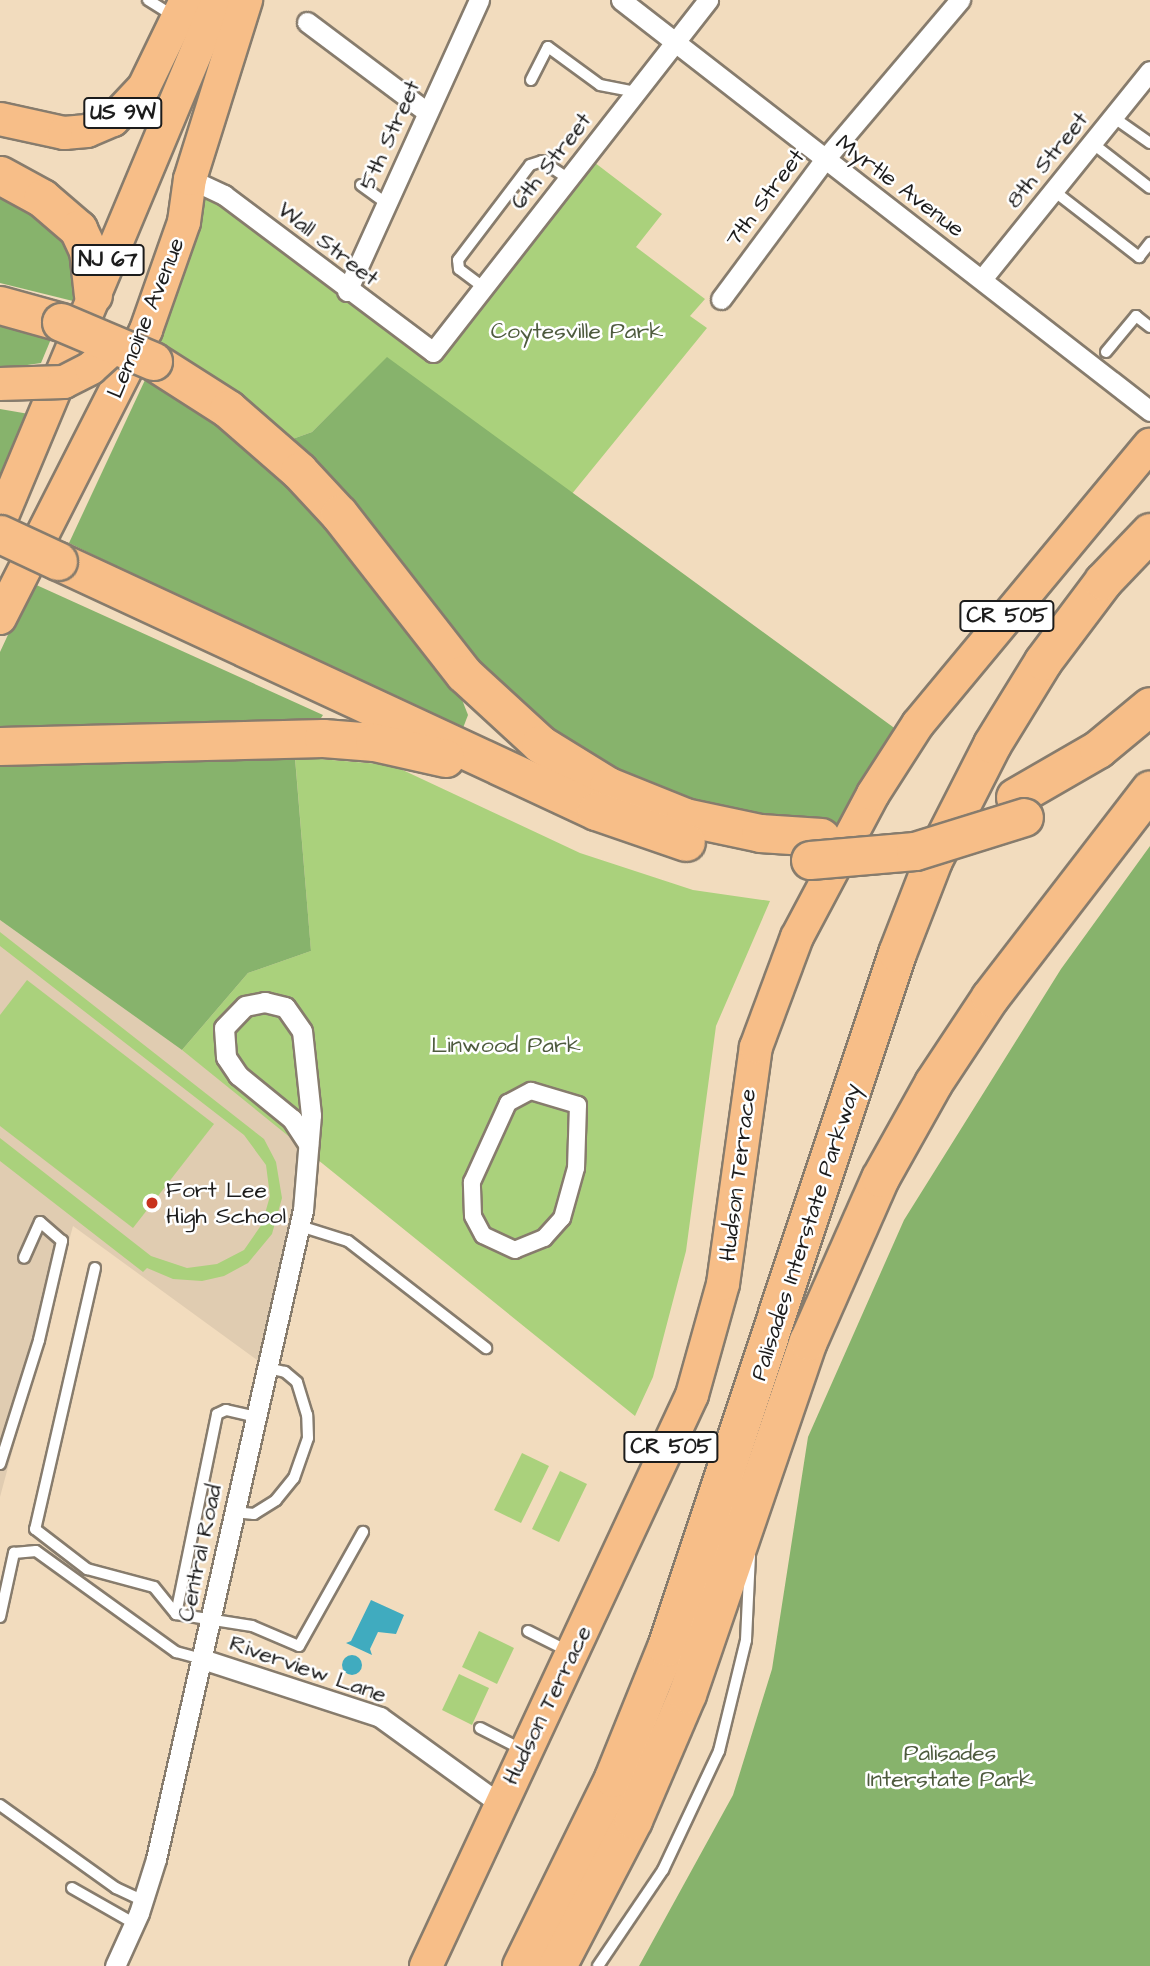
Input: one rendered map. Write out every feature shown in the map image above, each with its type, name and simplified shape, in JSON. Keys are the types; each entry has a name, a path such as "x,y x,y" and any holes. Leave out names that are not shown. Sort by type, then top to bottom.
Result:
{"highway":[{"path":"0,175 48,202 78,229 88,250 93,295"},
{"path":"0,304 61,322 153,361 228,409 299,471 339,514 464,674 540,744 608,786 685,817 816,848"},
{"name":"Palisades Interstate Parkway","path":"521,1966 613,1777 666,1647 887,982 933,860 992,744 1043,661 1103,581 1150,532"},
{"path":"0,534 615,819 681,841 744,854 816,848 1019,807 1079,789 1150,737"},
{"path":"1019,807 1098,749 1150,706"},
{"path":"0,746 340,738 401,747 530,781"},
{"name":"Palisades Interstate Parkway","path":"557,1966 655,1772 749,1522 821,1307 897,1147 990,997 1150,789"}],"main road":[{"name":"NJ 67","path":"0,521 218,0"},
{"name":"Lemoine Avenue","path":"0,618 138,351 184,222 190,180 246,0"},
{"name":"US 9W","path":"0,119 64,133 87,131 113,120 137,98 182,9"},
{"path":"0,384 64,382 91,368 111,350 190,180"},
{"name":"Hudson Terrace","path":"426,1966 499,1803 670,1449 705,1353 727,1260 756,1047 797,937 873,794 913,731 1150,445"}],"street":[{"name":"5th Street","path":"347,291 479,0"},
{"name":"Myrtle Avenue","path":"621,0 1150,411"},
{"name":"6th Street","path":"433,352 708,0"},
{"name":"7th Street","path":"721,299 825,159 960,0"},
{"path":"307,22 428,112"},
{"name":"8th Street","path":"982,279 1150,71"},
{"name":"Wall Street","path":"190,180 223,195 347,291 433,352"},
{"name":"Central Road","path":"115,1966 144,1901 202,1660 300,1226 308,1144 308,1071 299,1020 278,1004 245,1006 227,1022 222,1039 226,1057 238,1074 292,1119 308,1144"},
{"path":"531,1091 578,1105 574,1184 562,1218 544,1238 515,1250 484,1235 471,1204 480,1161 517,1094 531,1091"},
{"name":"Riverview Lane","path":"202,1660 380,1717 499,1803"}],"lane":[{"path":"148,0 182,9"},
{"path":"531,80 548,47 600,85 636,92"},
{"path":"1113,117 1150,143"},
{"path":"1092,143 1150,188"},
{"path":"483,287 459,269 458,260 530,165 542,161 569,179"},
{"path":"361,185 387,204"},
{"path":"1054,191 1139,257 1150,243"},
{"path":"1106,352 1136,316 1150,327"},
{"path":"0,1464 39,1340 62,1241 40,1222 24,1258"},
{"path":"300,1226 348,1241 486,1348"},
{"path":"94,1268 35,1529 87,1569 154,1587 176,1614 252,1626 299,1646 363,1532"},
{"path":"234,1513 254,1514 276,1500 294,1478 308,1438 307,1415 297,1382 285,1371 268,1368"},
{"path":"176,1614 217,1414 226,1410 256,1417"},
{"path":"598,1966 663,1870 719,1751 746,1640 751,1590 749,1522"},
{"path":"0,1617 14,1553 23,1549 36,1551 176,1652 202,1660"},
{"path":"528,1631 573,1653"},
{"path":"480,1728 525,1750"},
{"path":"0,1805 116,1888 144,1901"},
{"path":"72,1888 135,1924"}],"shaded area":[{"name":"Fort Lee High School","path":"0,920 182,1050 295,1138 308,1154 268,1368 73,1226 0,1497"}],"green space":[{"name":"Coytesville Park","path":"586,156 662,214 636,247 705,299 690,316 707,328 571,495 387,358 312,432 273,446 153,361 190,179 433,352"},
{"path":"0,190 72,238 77,302 0,283"},
{"path":"0,323 33,330 51,339 41,363 0,369"},
{"path":"387,357 908,738 863,811 821,837 572,766 273,446 312,432"},
{"path":"145,380 215,418 280,469 461,697 468,715 463,728 443,726 69,543"},
{"path":"0,409 29,414 0,483"},
{"path":"32,583 323,715 295,758 311,951 248,973 182,1050 0,920 0,652"},
{"name":"Linwood Park","path":"295,757 392,765 580,853 693,890 770,901 716,1026 686,1251 653,1377 635,1416 182,1050 248,973 311,951"},
{"name":"Palisades Interstate Park","path":"1150,846 1150,1966 639,1966 733,1795 772,1669 808,1437 904,1220 1061,969"},
{"path":"0,932 264,1139 276,1162 282,1198 272,1234 248,1263 224,1276 202,1281 173,1279 147,1268 143,1272 0,1161 0,1138 151,1256 187,1268 217,1264 244,1250 262,1224 270,1196 266,1165 244,1135 0,946"},
{"path":"27,980 214,1124 133,1228 0,1126 0,1015"},
{"path":"522,1453 549,1466 521,1523 494,1510"},
{"path":"560,1471 587,1484 559,1542 532,1529"},
{"path":"479,1631 514,1648 497,1684 462,1667"},
{"path":"459,1674 489,1688 472,1725 442,1710"}],"water":[{"path":"371,1600 404,1615 396,1634 378,1632 370,1649 372,1655 346,1643 351,1641"},
{"path":"352,1655 359,1658 362,1665 359,1672 352,1675 345,1672 342,1665 345,1658"}],"place":[{"name":"Fort Lee High School","path":"152,1203"}]}
